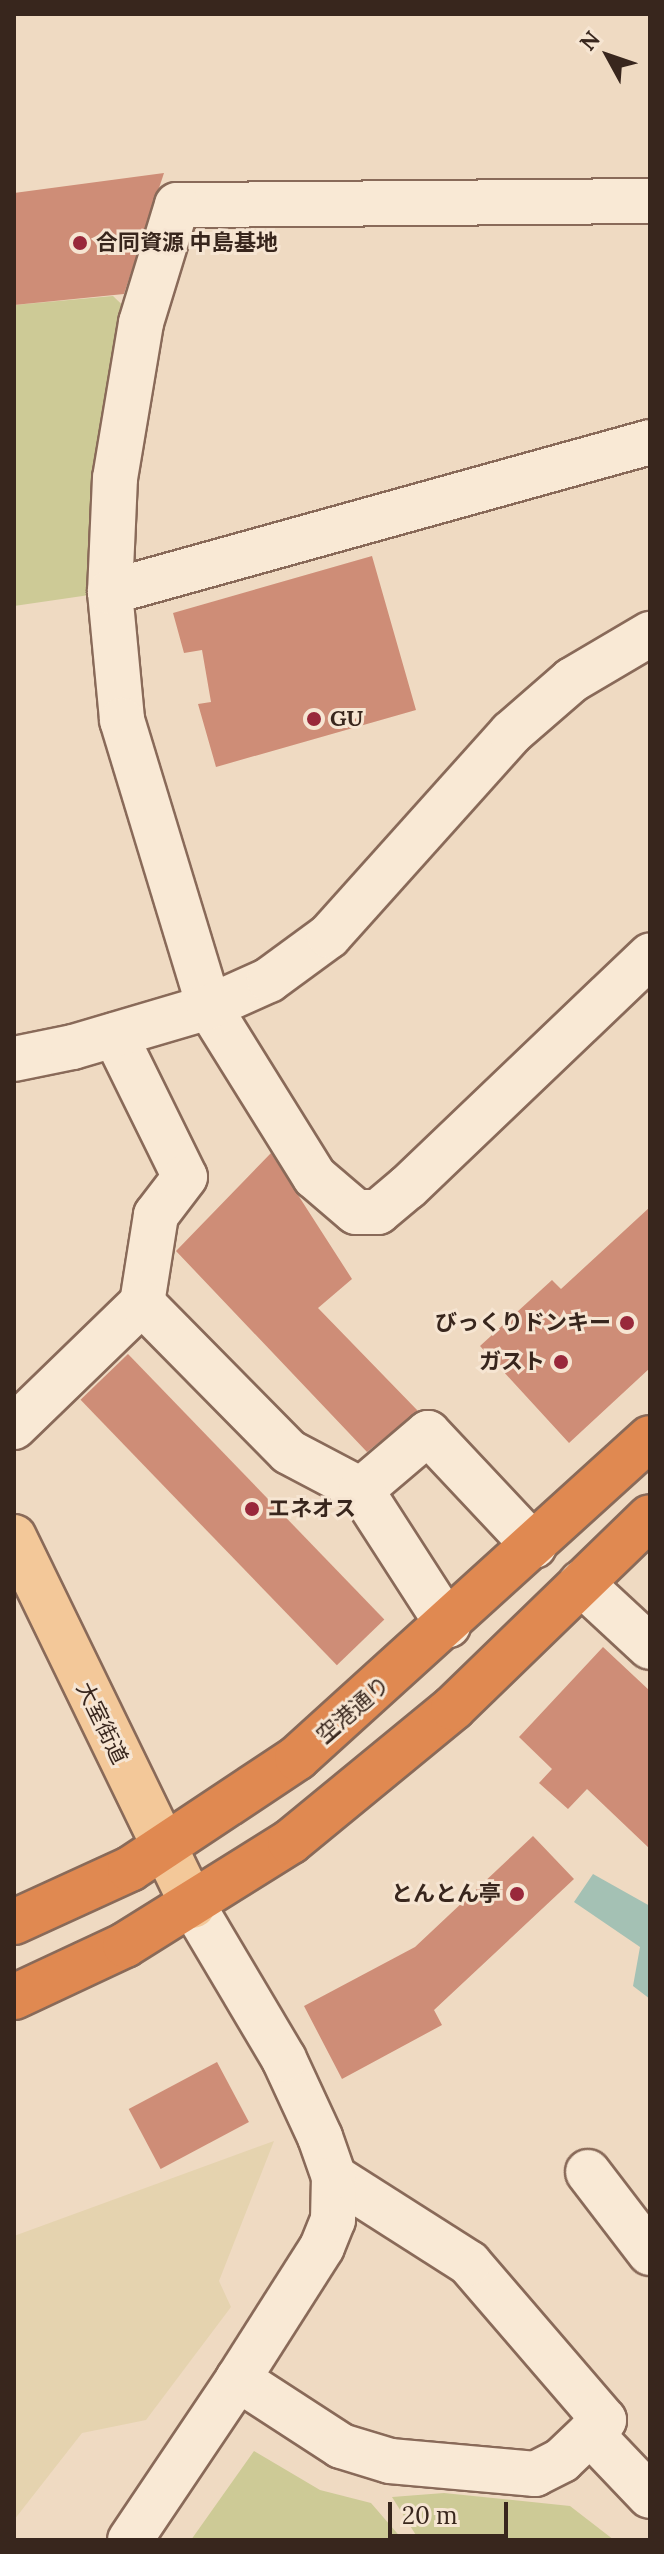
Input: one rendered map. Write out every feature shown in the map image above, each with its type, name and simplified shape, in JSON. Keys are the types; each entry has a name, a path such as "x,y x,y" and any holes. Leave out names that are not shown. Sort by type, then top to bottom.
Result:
{"highway":[{"name":"空港通り","path":"14,1922 165,1847 297,1758 448,1625 650,1438"},
{"path":"14,1997 193,1906 358,1789 453,1708 650,1517"}],"main road":[{"name":"大室街道","path":"14,1537 193,1906"}],"street":[{"path":"650,201 177,205 141,323 115,478 110,592 122,720 209,1007 315,1177 356,1212 378,1212 650,956"},
{"path":"110,592 650,442"},
{"path":"14,1059 115,1035 209,1007 269,980 329,936 511,733 572,680 650,634"},
{"path":"14,1427 142,1303 156,1215 185,1177 115,1035"},
{"path":"142,1303 289,1452 361,1490 448,1625"},
{"path":"361,1490 428,1433 534,1546"},
{"path":"581,1583 650,1647"},
{"path":"130,2540 322,2247 333,2220 334,2177 284,2059 193,1906"},
{"path":"588,2172 650,2253"},
{"path":"238,2379 341,2446 390,2461 535,2474 562,2460 604,2420 469,2263 334,2177"},
{"path":"590,2433 650,2496"}],"shaded area":[{"path":"113,296 141,323 110,592 14,606 14,305"},
{"path":"593,1874 650,1906 650,1999 633,1986 640,1947 574,1902"},
{"path":"274,2141 219,2281 231,2307 146,2420 82,2433 14,2520 14,2236"},
{"path":"254,2451 320,2490 371,2503 403,2540 191,2540"},
{"path":"444,2493 570,2506 614,2540 419,2540 392,2497"}],"building":[{"name":"合同資源 中島基地","path":"164,173 124,294 14,305 14,193"},
{"path":"372,556 416,710 216,767 198,704 211,702 202,650 184,653 173,613"},
{"path":"271,1153 352,1279 318,1308 418,1411 367,1452 176,1251"},
{"name":"ガスト","path":"650,1207 650,1368 569,1443 480,1346 552,1280 561,1289"},
{"path":"128,1354 384,1619 337,1665 81,1400"},
{"path":"603,1647 650,1691 650,1849 587,1789 568,1809 539,1783 552,1769 519,1737"},
{"path":"533,1836 574,1879 434,2010 442,2025 342,2079 304,2006 415,1947"},
{"path":"217,2062 249,2122 161,2169 129,2109"}],"place":[{"name":"合同資源 中島基地","path":"80,243"},
{"name":"GU","path":"314,719"},
{"name":"びっくりドンキー","path":"627,1323"},
{"name":"ガスト","path":"561,1362"},
{"name":"エネオス","path":"252,1509"},
{"name":"とんとん亭","path":"517,1894"}]}
